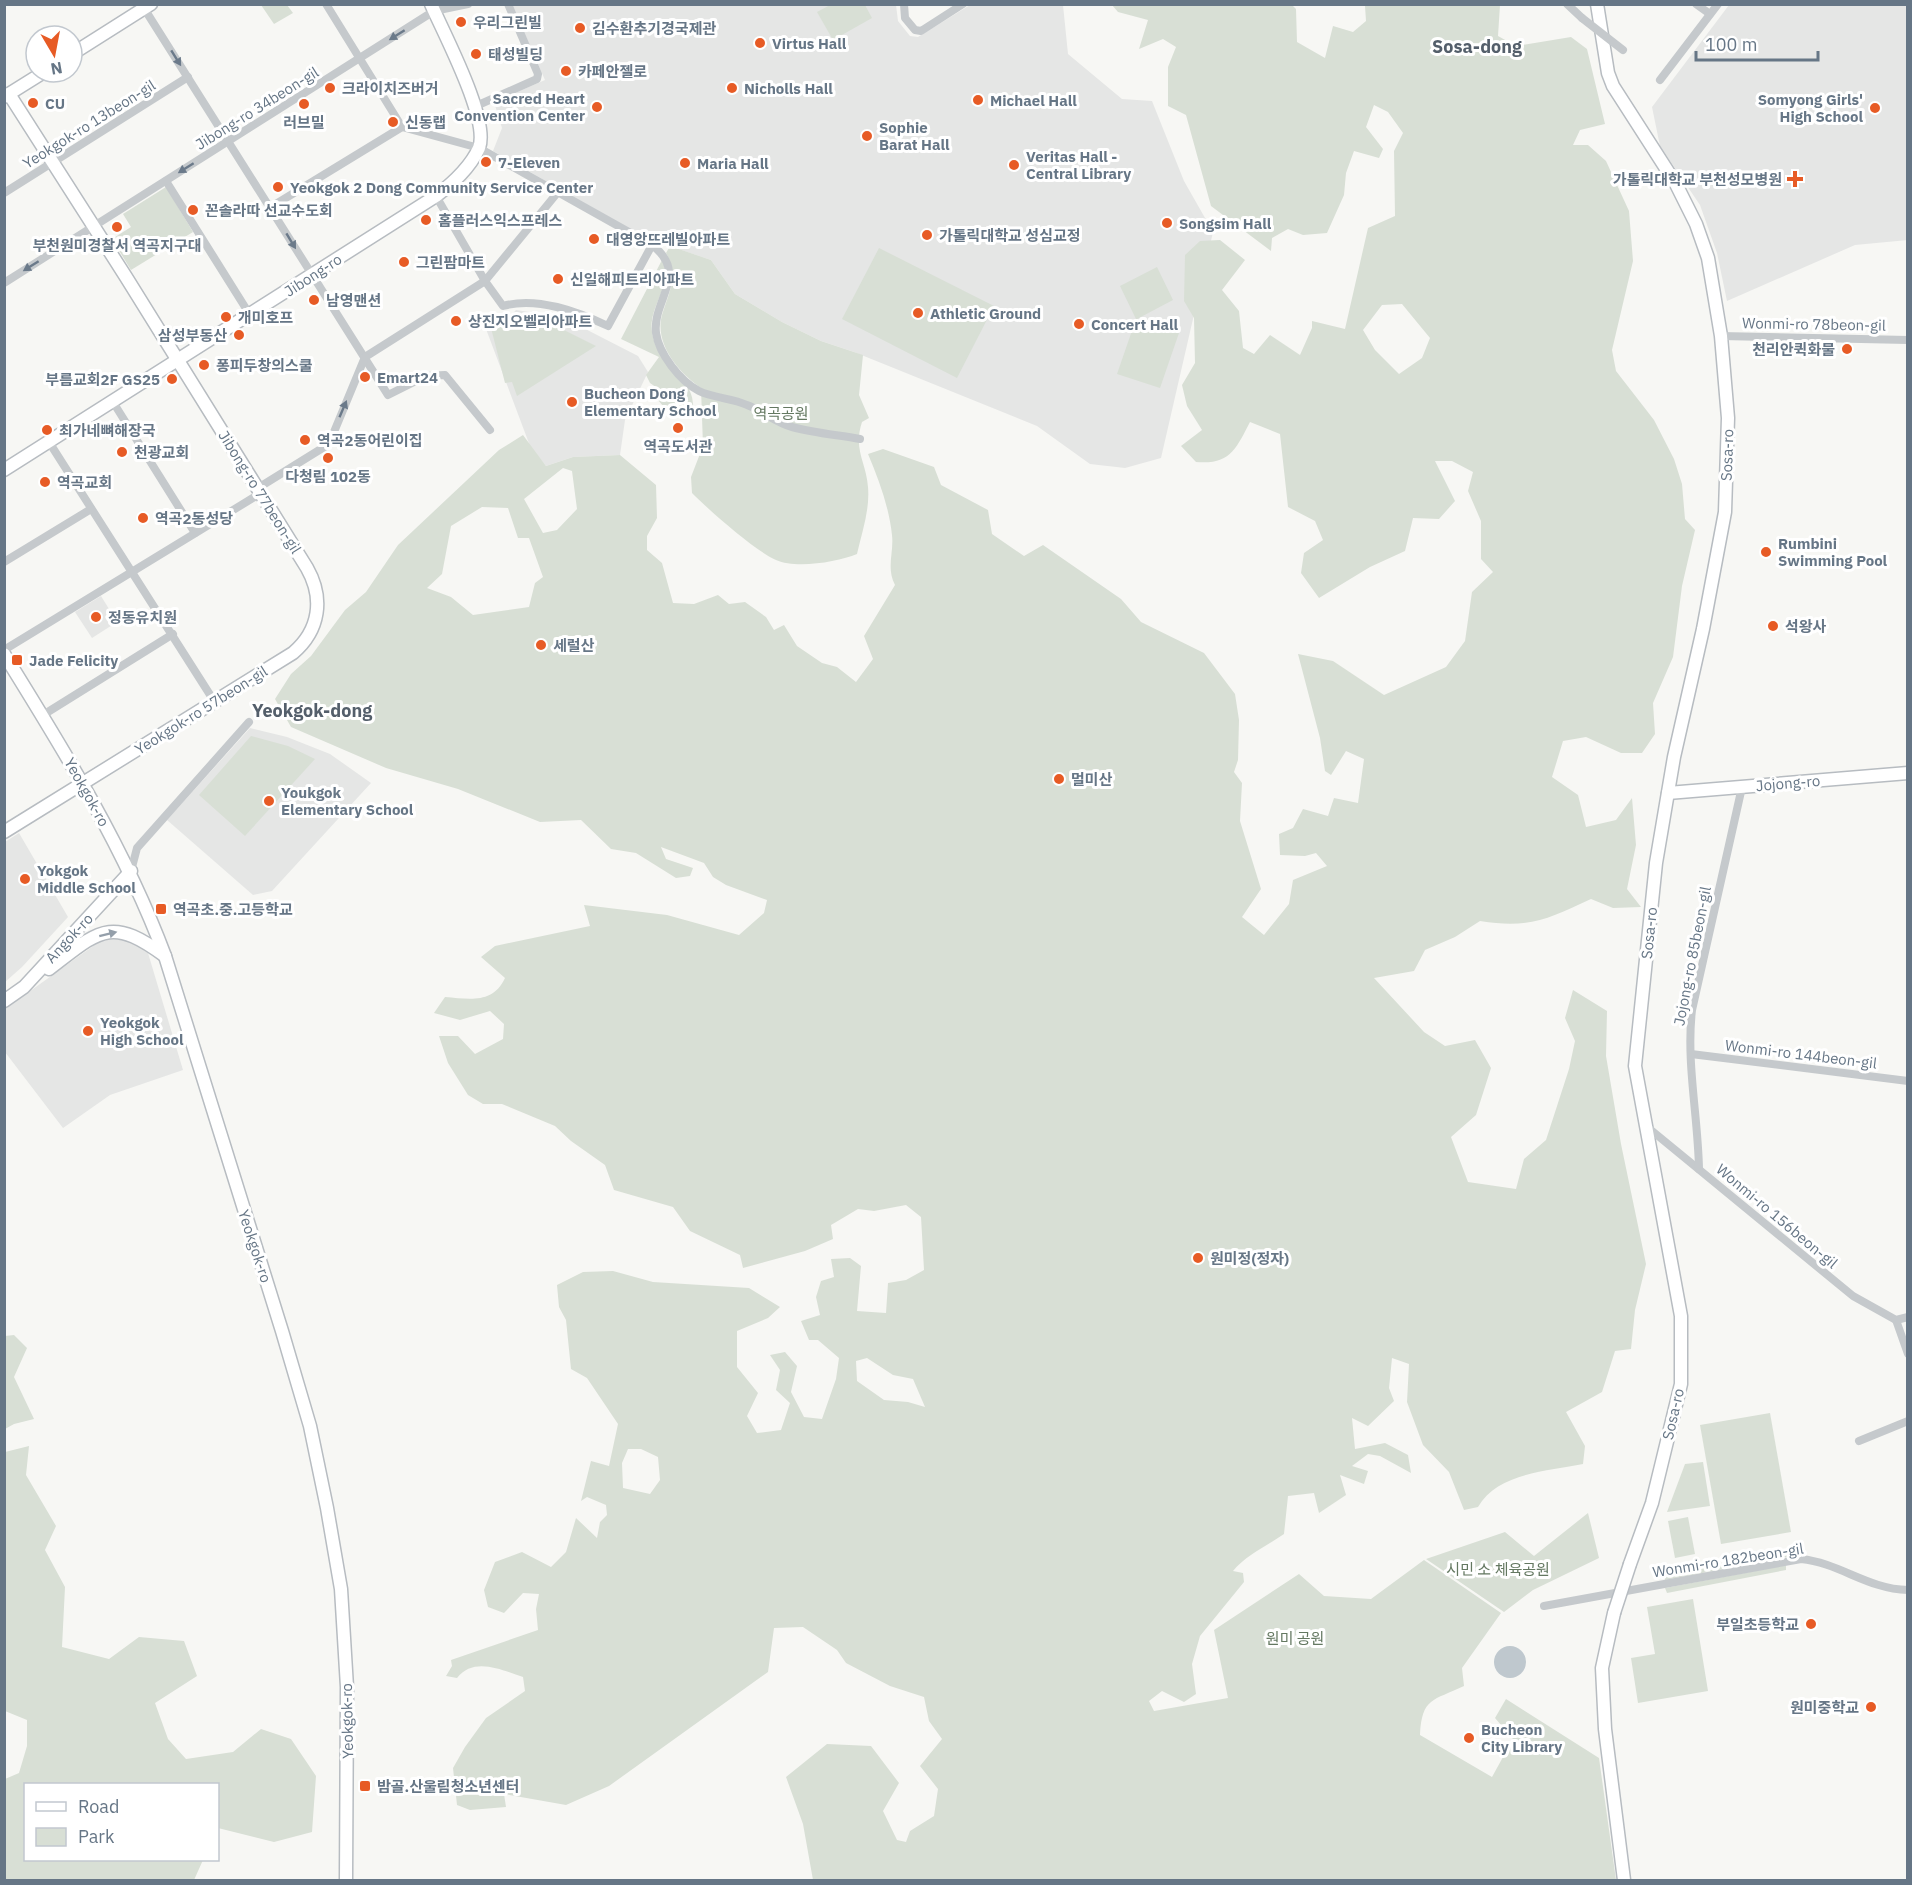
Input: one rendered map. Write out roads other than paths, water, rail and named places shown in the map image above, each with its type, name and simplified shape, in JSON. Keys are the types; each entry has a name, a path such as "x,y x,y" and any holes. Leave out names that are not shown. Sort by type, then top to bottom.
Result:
{"street":[{"path":"326,4 402,127 479,147 652,245 664,256 669,273 667,291 656,318 659,344 669,361 687,382 697,390 749,405 792,427 860,439"},
{"path":"468,4 433,8 476,106 481,131 479,147"},
{"path":"476,106 537,79 538,74 508,4"},
{"path":"904,4 905,18 915,30 921,31 963,4"},
{"path":"1567,4 1623,50"},
{"name":"Sosa-ro","path":"1597,4 1608,72 1613,86 1676,184 1696,224 1708,258 1721,336 1728,418 1725,512 1656,863 1635,1066 1681,1316 1681,1384 1652,1503 1614,1613 1602,1668 1605,1729 1624,1881"},
{"path":"1696,4 1710,14"},
{"path":"1660,80 1718,4"},
{"path":"84,46 146,6 188,77 388,395 426,375 445,375 490,430"},
{"name":"Jibong-ro 34beon-gil","path":"4,283 360,58 433,8"},
{"name":"Yeokgok-ro 13beon-gil","path":"4,194 188,77"},
{"path":"6,93 24,83"},
{"name":"Jibong-ro 77beon-gil","path":"6,93 54,162 259,490 316,588 319,605 312,629"},
{"path":"271,207 402,127"},
{"name":"Jibong-ro","path":"4,470 436,196 460,175 479,147"},
{"path":"166,181 250,315"},
{"path":"4,652 195,533 329,444 365,357 484,280 558,192"},
{"path":"436,196 484,280 503,306 557,307 580,313 608,326 652,245"},
{"name":"Wonmi-ro 78beon-gil","path":"1721,336 1908,340"},
{"path":"113,402 195,533"},
{"path":"49,442 214,701"},
{"path":"4,562 91,509"},
{"name":"Yeokgok-ro 57beon-gil","path":"4,832 293,653 312,629"},
{"path":"43,715 173,634"},
{"name":"Yeokgok-ro","path":"4,652 83,783 131,871 165,956 310,1426 341,1589 346,1680 346,1881"},
{"path":"131,871 137,848 249,722"},
{"name":"Jojong-ro","path":"1668,793 1908,773"},
{"name":"Jojong-ro 85beon-gil","path":"1699,1169 1698,1123 1691,1054 1692,1010 1742,787"},
{"name":"Angok-ro","path":"4,1001 24,987 131,871"},
{"path":"24,987 83,943 106,932 120,931 132,934 165,956"},
{"name":"Wonmi-ro 144beon-gil","path":"1691,1054 1908,1081"},
{"name":"Wonmi-ro 156beon-gil","path":"1646,1126 1853,1296 1896,1320"},
{"path":"1908,1317 1896,1320 1908,1354"},
{"path":"1859,1441 1908,1421"},
{"name":"Wonmi-ro 182beon-gil","path":"1544,1606 1801,1559 1819,1561 1876,1587 1908,1590"}],"place":[{"name":"우리그린빌","path":"461,22"},
{"name":"김수환추기경국제관","path":"580,28"},
{"name":"Virtus Hall","path":"760,43"},
{"name":"태성빌딩","path":"476,54"},
{"name":"카페안젤로","path":"566,71"},
{"name":"크라이치즈버거","path":"330,88"},
{"name":"Nicholls Hall","path":"732,88"},
{"name":"Michael Hall","path":"978,100"},
{"name":"CU","path":"33,103"},
{"name":"러브밀","path":"304,104"},
{"name":"Sacred Heart Convention Center","path":"597,107"},
{"name":"Somyong Girls' High School","path":"1875,108"},
{"name":"신동랩","path":"393,122"},
{"name":"Sophie Barat Hall","path":"867,136"},
{"name":"7-Eleven","path":"486,162"},
{"name":"Maria Hall","path":"685,163"},
{"name":"Veritas Hall - Central Library","path":"1014,165"},
{"name":"가톨릭대학교 부천성모병원","path":"1795,179"},
{"name":"Yeokgok 2 Dong Community Service Center","path":"278,187"},
{"name":"꼰솔라따 선교수도회","path":"193,210"},
{"name":"홈플러스익스프레스","path":"426,220"},
{"name":"Songsim Hall","path":"1167,223"},
{"name":"부천원미경찰서 역곡지구대","path":"117,227"},
{"name":"가톨릭대학교 성심교정","path":"927,235"},
{"name":"대영앙뜨레빌아파트","path":"594,239"},
{"name":"그린팜마트","path":"404,262"},
{"name":"신일해피트리아파트","path":"558,279"},
{"name":"남영맨션","path":"314,300"},
{"name":"Athletic Ground","path":"918,313"},
{"name":"개미호프","path":"226,317"},
{"name":"상진지오벨리아파트","path":"456,321"},
{"name":"Concert Hall","path":"1079,324"},
{"name":"삼성부동산","path":"239,335"},
{"name":"천리안퀵화물","path":"1847,349"},
{"name":"퐁피두창의스쿨","path":"204,365"},
{"name":"Emart24","path":"365,377"},
{"name":"부름교회2F GS25","path":"172,379"},
{"name":"Bucheon Dong Elementary School","path":"572,402"},
{"name":"역곡도서관","path":"678,428"},
{"name":"최가네뼈해장국","path":"47,430"},
{"name":"역곡2동어린이집","path":"305,440"},
{"name":"천광교회","path":"122,452"},
{"name":"다청림 102동","path":"328,458"},
{"name":"역곡교회","path":"45,482"},
{"name":"역곡2동성당","path":"143,518"},
{"name":"Rumbini Swimming Pool","path":"1766,552"},
{"name":"정동유치원","path":"96,617"},
{"name":"석왕사","path":"1773,626"},
{"name":"세럴산","path":"541,645"},
{"name":"Jade Felicity","path":"17,660"},
{"name":"멀미산","path":"1059,779"},
{"name":"Youkgok Elementary School","path":"269,801"},
{"name":"Yokgok Middle School","path":"25,879"},
{"name":"역곡초.중.고등학교","path":"161,909"},
{"name":"Yeokgok High School","path":"88,1031"},
{"name":"원미정(정자)","path":"1198,1258"},
{"name":"부일초등학교","path":"1811,1624"},
{"name":"원미중학교","path":"1871,1707"},
{"name":"Bucheon City Library","path":"1469,1738"},
{"name":"밤골.산울림청소년센터","path":"365,1786"}],"district":[{"name":"Sosa-dong","path":"1477,46"},
{"name":"Yeokgok-dong","path":"312,710"}],"park label":[{"name":"역곡공원","path":"781,413"},
{"name":"시민 소 체육공원","path":"1498,1569"},
{"name":"원미 공원","path":"1295,1638"}]}
